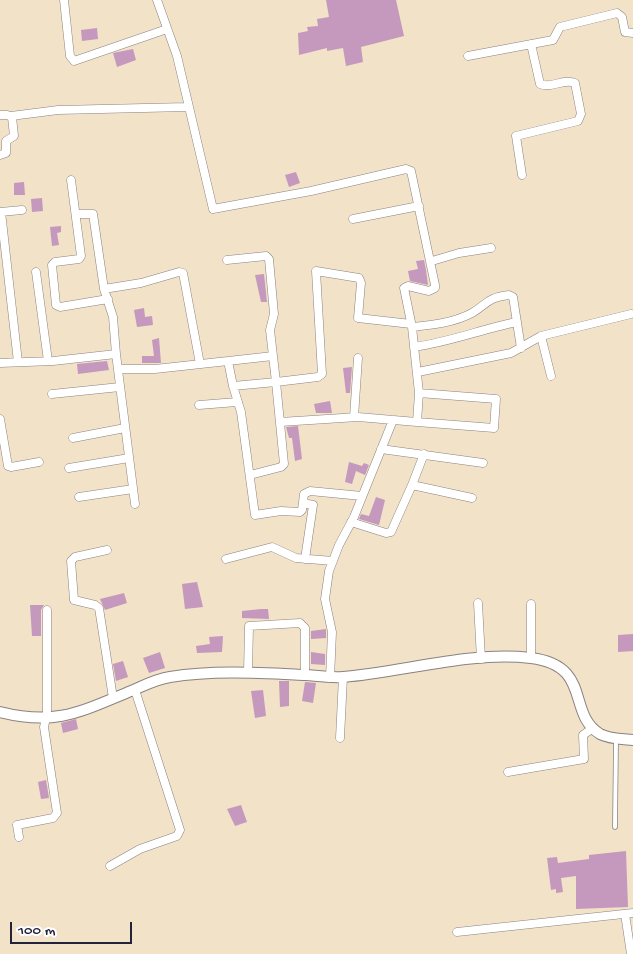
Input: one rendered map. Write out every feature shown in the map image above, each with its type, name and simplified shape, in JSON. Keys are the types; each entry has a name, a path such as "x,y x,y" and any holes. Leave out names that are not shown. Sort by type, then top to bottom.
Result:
{"street":[{"path":"64,0 73,60 167,29"},
{"path":"157,0 177,56 187,107 213,209 406,169 411,171 432,261 435,288 429,291 408,286 404,288 418,372 417,422"},
{"path":"468,56 555,38 557,30 566,25 617,13 622,17 625,32 633,33"},
{"path":"522,175 516,136 578,120 581,114 575,83 570,81 546,86 540,84 530,44"},
{"path":"0,115 11,116 58,110 187,107"},
{"path":"0,155 6,153 6,140 14,137 11,116"},
{"path":"71,180 80,258 55,262 52,265 56,304 60,307 108,299"},
{"path":"353,219 419,206"},
{"path":"18,362 0,212 22,210"},
{"path":"76,214 93,214 104,289 113,317 135,504"},
{"path":"432,261 451,255 491,248"},
{"path":"227,260 266,256 269,259 274,314 270,330 283,466 250,475"},
{"path":"233,386 318,377 322,374 316,271 323,270 360,280 358,318 411,326 443,324 473,312 490,299 509,295 513,297 522,348"},
{"path":"36,272 48,361"},
{"path":"104,289 142,283 179,272 183,273 200,364"},
{"path":"418,372 511,353 541,336 631,314"},
{"path":"414,348 452,340 478,330 517,322"},
{"path":"541,336 551,376"},
{"path":"0,363 48,361 116,354"},
{"path":"118,369 149,369 273,356"},
{"path":"354,417 358,358"},
{"path":"228,361 241,412 256,516 281,511 300,512 304,494 310,491 362,496"},
{"path":"52,394 120,387"},
{"path":"280,422 354,417 492,429 496,399 419,393"},
{"path":"200,405 237,402"},
{"path":"0,419 8,466 39,462"},
{"path":"330,678 332,632 325,599 333,561 352,522 393,420"},
{"path":"73,438 125,428"},
{"path":"382,450 483,463"},
{"path":"352,522 386,533 391,532 424,454"},
{"path":"69,468 129,458"},
{"path":"412,486 472,498"},
{"path":"80,497 133,489"},
{"path":"303,503 314,505 305,559"},
{"path":"226,559 272,547 287,555 305,559 333,561"},
{"path":"107,550 74,557 71,561 74,600 96,605 99,608 114,698"},
{"path":"478,603 482,659"},
{"path":"531,604 531,658"},
{"path":"19,837 18,825 53,818 57,815 44,727 47,713 47,610"},
{"path":"248,673 249,626 300,624 305,628 305,675"},
{"path":"0,712 29,719 45,719 74,714 170,677 248,673 330,678 426,664 482,659 531,658 563,668 571,678 593,728 600,734 633,740"},
{"path":"340,738 343,677"},
{"path":"110,866 140,849 177,836 180,830 134,690"},
{"path":"508,772 584,759 583,735 593,728"},
{"path":"457,932 629,913 631,954"}],"lane":[{"path":"615,827 616,738"}],"building":[{"path":"326,0 396,0 404,36 361,47 363,62 346,66 343,48 327,51 327,48 299,55 298,33 308,31 307,27 318,26 317,19 329,17"},
{"path":"97,28 98,39 82,41 81,30"},
{"path":"133,49 136,60 117,67 113,53"},
{"path":"296,172 300,183 289,187 285,175"},
{"path":"24,182 25,195 14,195 14,183"},
{"path":"42,198 43,211 32,212 31,199"},
{"path":"61,226 61,232 57,233 59,245 52,246 50,227"},
{"path":"424,260 428,285 410,281 408,271 418,269 416,261"},
{"path":"264,274 267,302 261,302 255,275"},
{"path":"144,308 145,317 152,316 153,325 137,327 134,310"},
{"path":"159,338 161,363 142,363 142,356 154,356 152,340"},
{"path":"107,361 109,370 78,374 77,364"},
{"path":"352,367 350,393 346,393 343,368"},
{"path":"330,401 332,413 316,413 314,404"},
{"path":"298,426 302,459 295,461 292,438 289,438 286,427"},
{"path":"349,462 362,466 364,463 369,465 365,475 356,471 352,484 345,482"},
{"path":"376,497 385,500 379,525 359,519 361,514 369,516"},
{"path":"197,582 203,607 185,609 182,584"},
{"path":"124,593 127,603 105,610 100,599"},
{"path":"30,605 44,605 41,610 41,636 32,636"},
{"path":"268,609 269,619 242,618 242,611"},
{"path":"326,629 326,638 311,639 311,631"},
{"path":"633,634 633,651 618,652 618,635"},
{"path":"223,636 222,652 197,653 196,646 210,644 209,637"},
{"path":"160,652 165,668 149,673 143,658"},
{"path":"311,652 325,654 325,665 311,664"},
{"path":"123,661 128,677 116,681 113,664"},
{"path":"279,681 289,681 289,706 280,707"},
{"path":"305,682 316,683 313,703 302,701"},
{"path":"263,690 266,716 255,718 251,691"},
{"path":"76,719 78,729 63,733 61,723"},
{"path":"46,780 49,798 41,799 38,782"},
{"path":"241,805 247,822 235,826 227,809"},
{"path":"626,851 628,907 576,909 576,876 561,878 563,892 556,893 556,889 551,890 547,858 557,857 558,863 589,859 589,855"}]}
